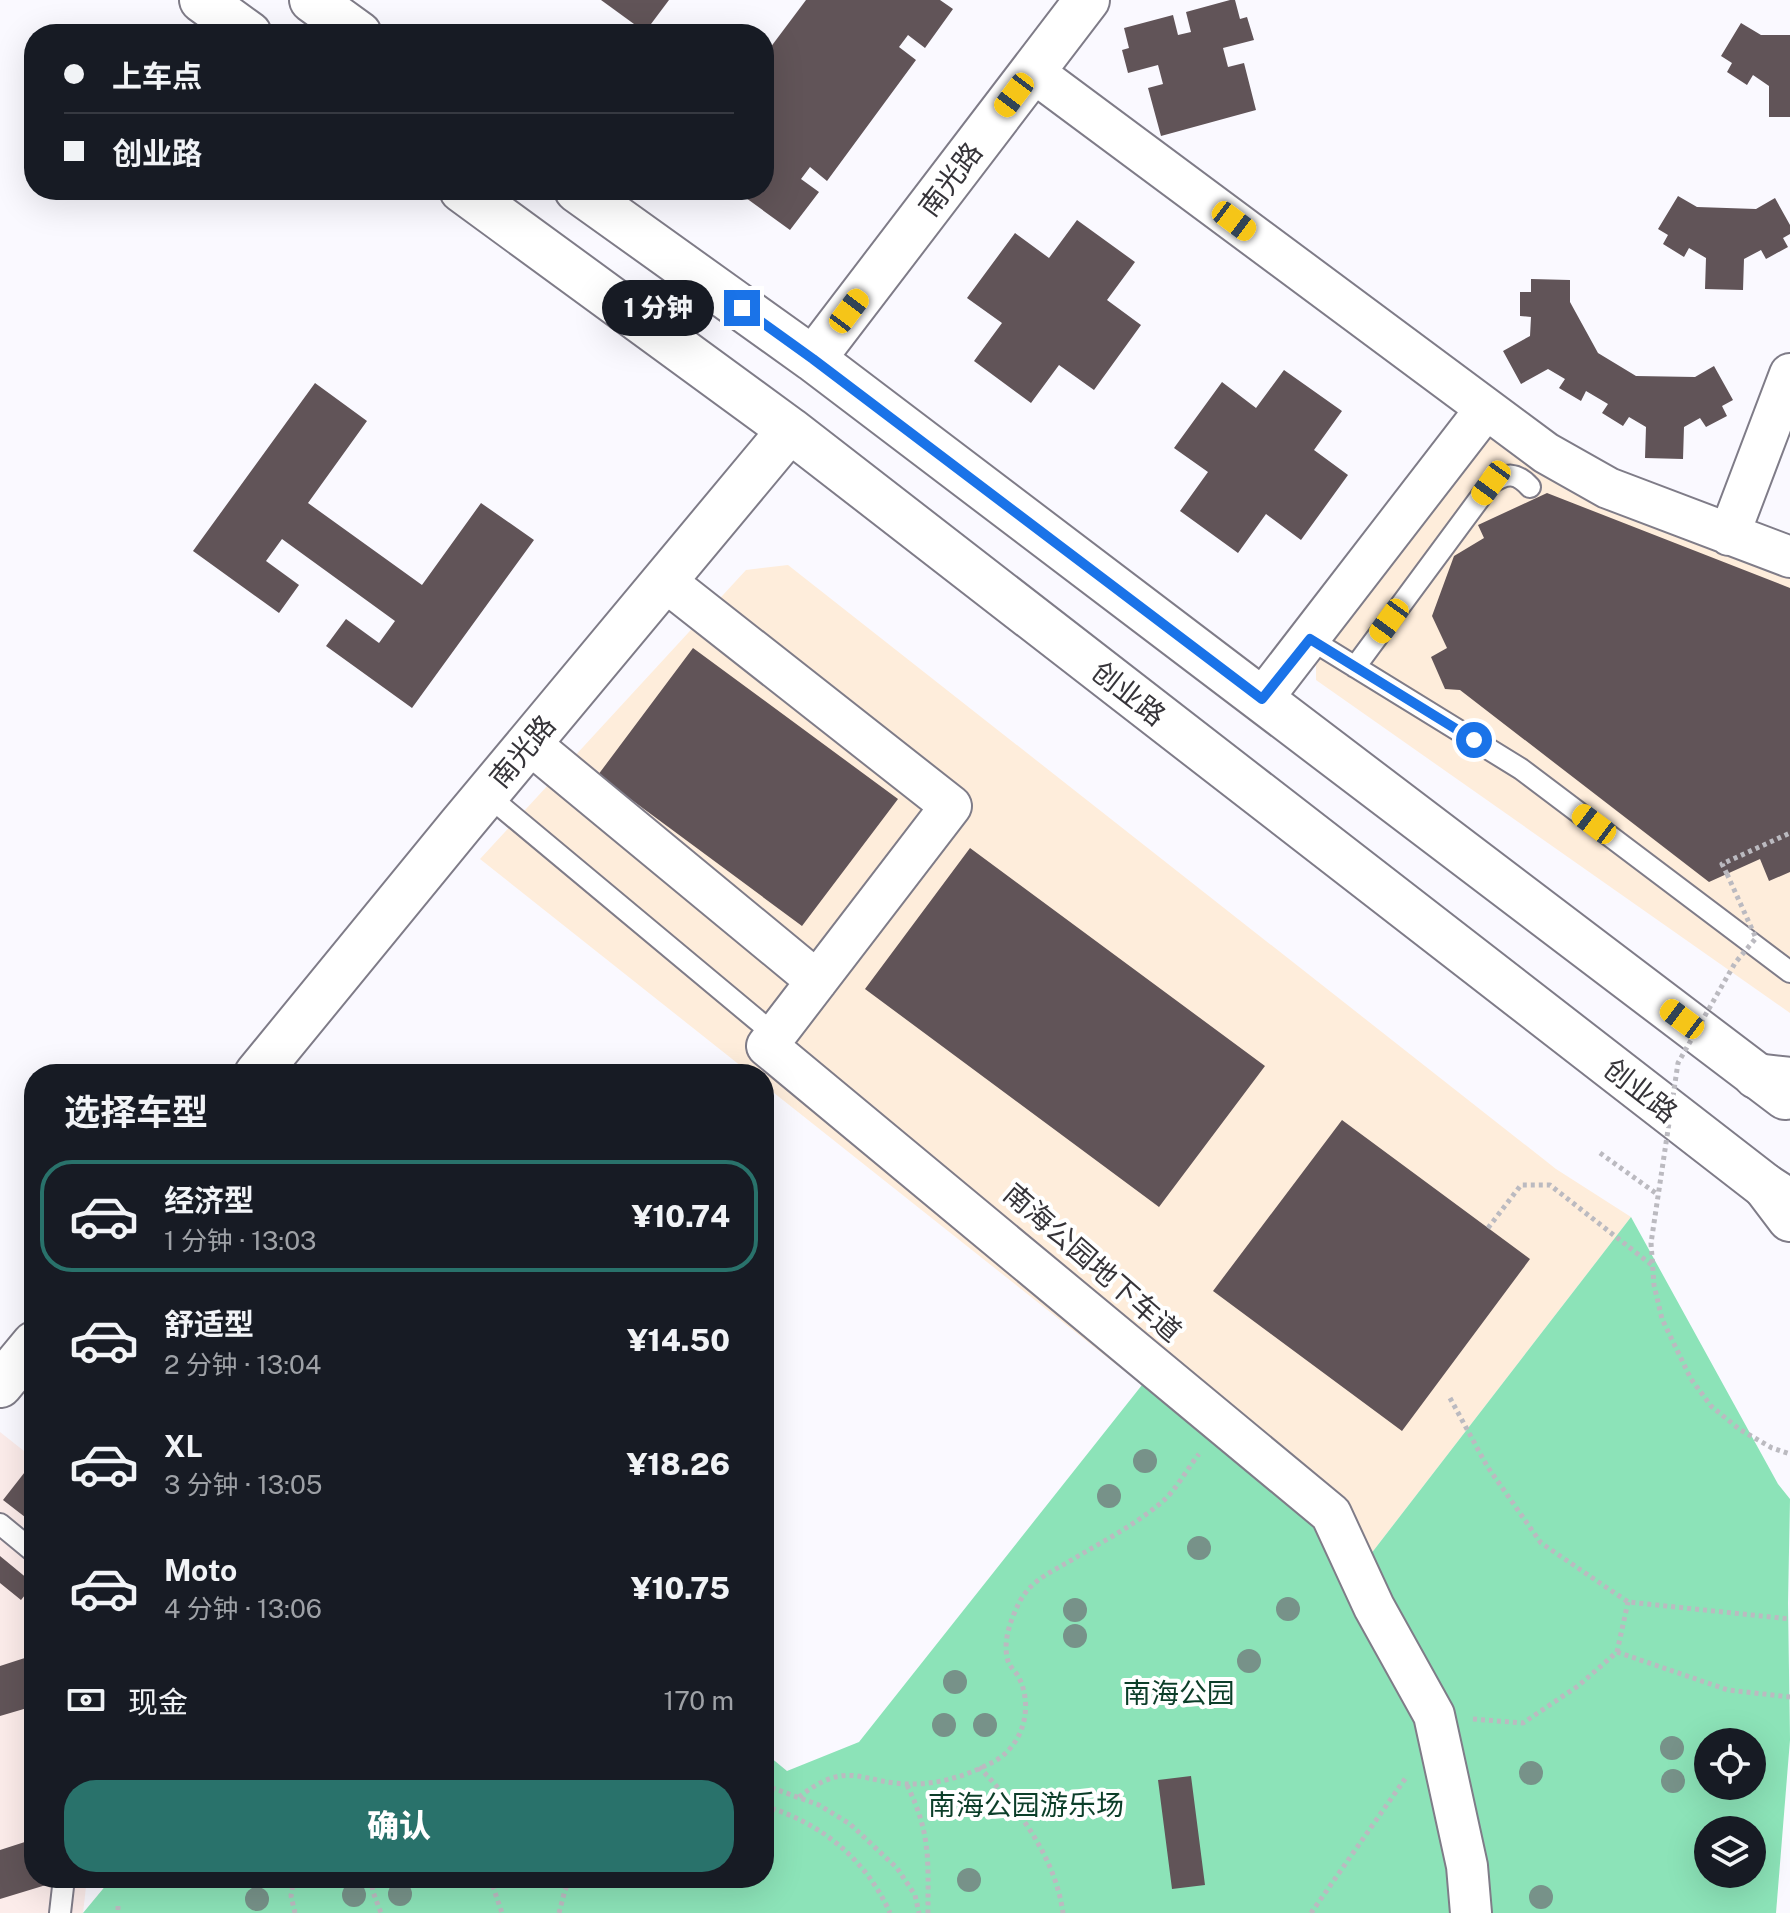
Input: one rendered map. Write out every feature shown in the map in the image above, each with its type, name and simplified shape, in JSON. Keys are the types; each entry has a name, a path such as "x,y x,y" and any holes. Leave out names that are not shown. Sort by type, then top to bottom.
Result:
{"main road":[{"path":"202,0 235,24"},
{"path":"312,0 345,24"},
{"name":"南光路","path":"813,359 1087,0"},
{"name":"创业路","path":"476,200 790,430 1782,1202"},
{"path":"591,200 813,359 1779,1086"},
{"name":"南光路","path":"265,1064 790,430"},
{"path":"0,1385 24,1356"}],"street":[{"path":"1032,71 1546,453 1608,488 1790,557"},
{"path":"1729,535 1790,374"},
{"path":"1262,699 1485,410"},
{"path":"665,581 951,806 767,1046 1331,1514 1430,1733 1467,1866 1471,1913"},
{"path":"529,743 817,981"}],"lane":[{"path":"1355,667 1491,483 1503,475 1512,474 1522,478 1530,487"},
{"path":"1310,639 1521,769 1790,972"},
{"name":"南海公园地下车道","path":"486,794 775,1035 863,1102 1162,1360 1239,1417 1309,1496"},
{"path":"0,1524 24,1544"},
{"path":"1430,1733 1459,1913"},
{"path":"60,1913 63,1888"}],"path":[{"path":"1790,833 1722,864 1756,938 1735,963 1678,1063 1651,1243 1654,1285 1662,1319 1684,1365 1711,1406 1739,1429 1772,1448 1790,1454"},
{"path":"1600,1153 1657,1194"},
{"path":"1488,1228 1521,1185 1550,1185 1653,1266"},
{"path":"1450,1398 1487,1466 1541,1543 1628,1602 1790,1619"},
{"path":"799,1797 829,1779 846,1775 907,1784 936,1783 994,1761 1007,1751 1018,1738 1026,1707 1018,1676 1008,1662 1007,1646 1013,1616 1022,1597 1035,1581 1164,1501 1221,1424"},
{"path":"1311,1913 1430,1733 1523,1723 1578,1686 1617,1652 1628,1602"},
{"path":"1617,1652 1728,1690 1790,1697"},
{"path":"979,1767 1021,1816 1038,1844 1063,1913"},
{"path":"907,1784 927,1835 930,1862 928,1913"},
{"path":"774,1788 819,1805 850,1824 875,1845 897,1868 915,1895 919,1913"},
{"path":"774,1810 807,1822 832,1838 871,1878 890,1913"},
{"path":"292,1888 295,1913"},
{"path":"372,1888 381,1913"},
{"path":"493,1888 502,1913"},
{"path":"559,1913 566,1888"}],"shaded area":[{"path":"1486,434 1571,490 1790,574 1790,1013 1316,680 1316,655"},
{"path":"788,565 1556,1169 1631,1217 1367,1559 774,1093 774,1064 738,1064 480,859 746,570"},
{"path":"0,1432 24,1451 24,1888 86,1888 83,1913 0,1913"}],"green space":[{"name":"南海公园","path":"1631,1217 1778,1484 1790,1499 1790,1740 1776,1913 83,1913 104,1888 774,1888 774,1760 787,1771 859,1742 1142,1385 1367,1559"}],"building":[{"path":"601,0 669,0 651,24 634,24"},
{"path":"806,0 940,0 953,9 925,48 908,35 899,47 916,60 827,181 810,167 801,179 819,192 790,230 749,200 774,200 774,43"},
{"path":"1235,0 1240,19 1247,17 1254,40 1223,48 1228,67 1244,63 1256,110 1161,136 1148,88 1163,84 1158,65 1128,73 1122,50 1129,48 1124,28 1173,15 1178,35 1191,32 1186,12"},
{"path":"1741,23 1761,35 1790,35 1790,117 1769,117 1769,86 1753,75 1747,85 1727,72 1732,63 1721,56"},
{"path":"1678,196 1697,207 1756,209 1775,198 1790,225 1790,234 1783,238 1788,247 1766,259 1761,250 1744,259 1743,290 1705,289 1706,258 1689,248 1684,257 1663,244 1668,235 1658,229"},
{"path":"1077,220 1135,262 1107,300 1141,325 1094,390 1059,365 1031,403 974,361 1002,323 967,298 1015,233 1049,258"},
{"path":"1531,279 1570,280 1570,302 1598,353 1636,376 1695,377 1714,366 1733,400 1722,406 1727,416 1706,427 1700,418 1684,427 1683,459 1645,458 1646,427 1629,417 1623,426 1602,413 1608,404 1586,391 1581,401 1559,388 1565,379 1548,369 1521,384 1503,351 1530,336 1531,317 1520,316 1520,292 1531,292"},
{"path":"1284,370 1342,411 1314,450 1348,475 1301,540 1266,514 1238,553 1180,511 1208,472 1174,448 1222,382 1256,408"},
{"path":"315,383 367,421 308,503 422,585 481,503 534,540 412,708 326,646 346,619 379,643 395,621 282,539 266,561 299,585 279,613 193,551"},
{"path":"1547,493 1790,588 1790,872 1769,881 1760,859 1709,882 1460,690 1445,689 1431,657 1447,648 1432,616 1454,556 1484,538 1478,525"},
{"path":"693,648 898,799 802,926 598,775"},
{"path":"970,848 1265,1066 1159,1207 865,989"},
{"path":"1342,1120 1530,1259 1402,1431 1213,1291"},
{"path":"24,1473 24,1516 3,1500"},
{"path":"0,1556 24,1576 24,1596 21,1600 0,1583"},
{"path":"24,1658 24,1709 0,1716 0,1666"},
{"path":"1191,1776 1205,1885 1172,1889 1158,1780"},
{"path":"24,1842 24,1888 36,1888 0,1899 0,1850"}],"route":[{"path":"742,308 1262,699 1310,639 1474,740"}],"park label":[{"name":"南海公园游乐场","path":"1026,1804"}]}
